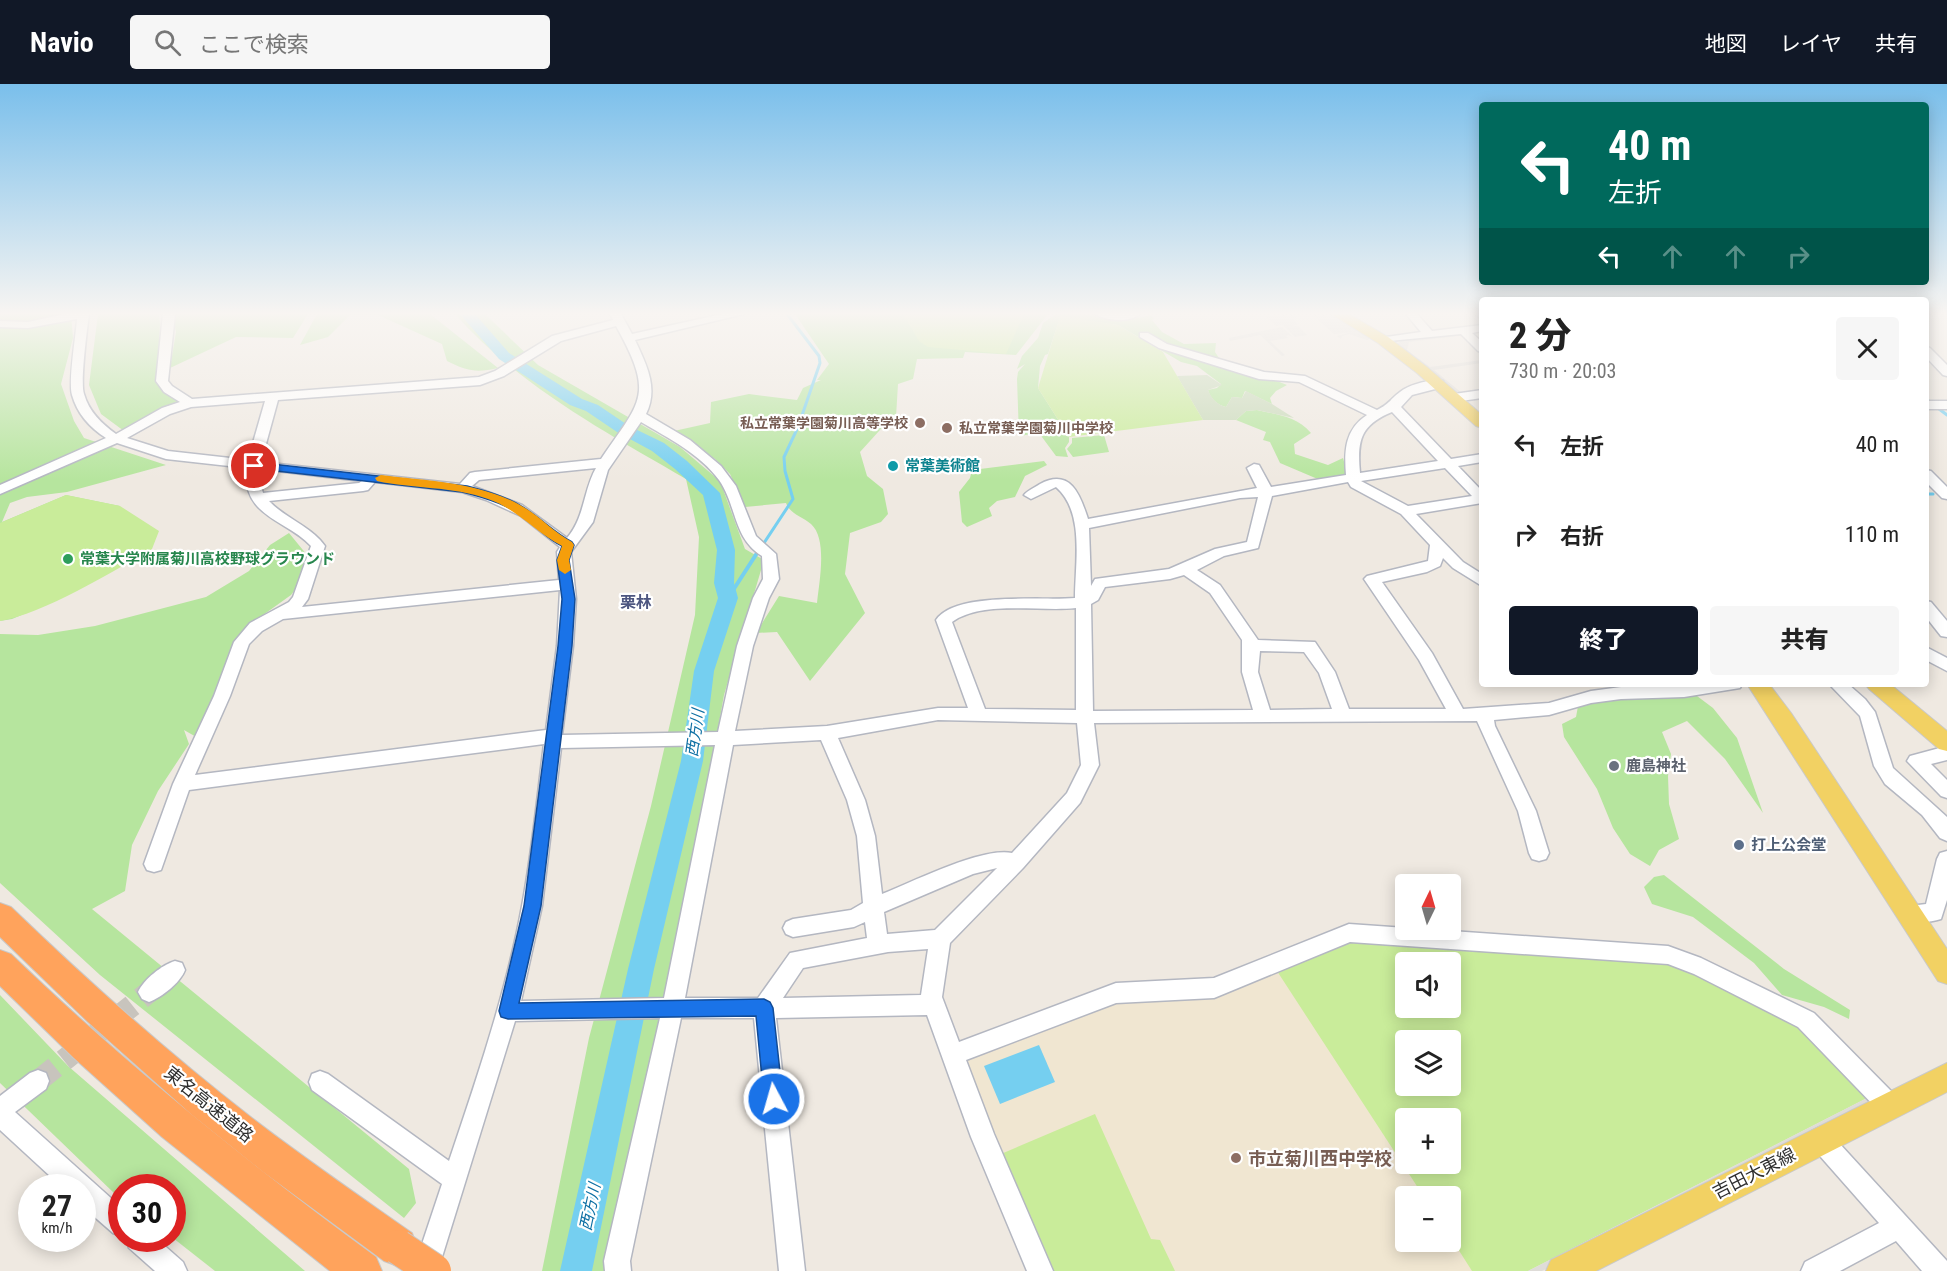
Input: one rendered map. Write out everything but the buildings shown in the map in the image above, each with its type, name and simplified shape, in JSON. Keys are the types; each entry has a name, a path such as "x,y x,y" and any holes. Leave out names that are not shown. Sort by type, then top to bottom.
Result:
{"highway":[{"name":"東名高速道路","path":"0,917 64,979 167,1070 274,1157 411,1259 434,1271"},
{"path":"0,964 35,1000 138,1094 246,1184 362,1271"}],"main road":[{"path":"1420,369 1479,420"},
{"path":"1760,687 1947,972"},
{"path":"1880,687 1947,743"},
{"name":"吉田大東線","path":"1562,1271 1947,1077"}],"street":[{"path":"79,369 77,393 89,417 99,428 116,439 166,455 463,488 492,496 516,507 535,520 550,535 568,545"},
{"path":"163,369 162,381 168,389 190,404"},
{"path":"0,490 116,439 166,411 190,404 480,381 509,369"},
{"path":"411,1259 455,1179 508,1011 532,906 565,646 568,599 563,560 568,545 583,529 587,520 595,481 604,463 620,444 638,416 646,388 639,369"},
{"path":"1241,369 1263,376 1301,379 1376,414"},
{"path":"1439,384 1414,388 1399,398 1394,407 1376,414 1354,434 1351,446 1353,479 1356,484 1406,511 1458,565 1479,579"},
{"path":"1454,398 1479,394"},
{"path":"154,864 182,784 222,696 242,642 256,627 294,606 300,599 318,546 313,538 276,516 259,498 253,485 254,466 263,421 273,397"},
{"path":"1394,407 1479,496"},
{"path":"618,1271 617,1261 745,646 771,579 769,554 754,544 727,481 718,469 686,443 638,416"},
{"path":"1082,525 1240,494 1266,492 1479,458"},
{"path":"463,488 475,476 604,463"},
{"path":"979,714 944,620 950,614 975,606 1082,602 1093,596 1100,584 1136,580 1186,569 1220,552 1253,544 1266,492 1254,468"},
{"path":"1929,475 1947,477"},
{"path":"259,498 363,487 374,477"},
{"path":"1929,477 1947,495"},
{"path":"1031,495 1056,482 1063,484 1080,512 1085,717 1090,765 1074,798 1016,862 940,939 931,997 952,1055 1040,1271"},
{"path":"1406,511 1479,499"},
{"path":"1437,545 1434,563 1427,567 1372,579 1426,657 1458,715"},
{"path":"1186,569 1215,589 1250,639 1252,645 1250,672 1264,717"},
{"path":"280,614 566,584"},
{"path":"1929,610 1947,632"},
{"path":"1252,645 1309,646 1327,672 1342,715"},
{"path":"1929,655 1947,665"},
{"path":"182,784 553,739 725,739 827,733 938,714 1085,717 1485,715 1549,709 1591,697 1621,693 1684,691 1713,687"},
{"path":"1840,687 1862,706 1868,716 1886,770 1891,778 1927,806 1941,820 1947,833"},
{"path":"1485,715 1486,726 1527,811 1539,853"},
{"path":"827,733 855,800 866,836 878,945"},
{"path":"1947,753 1916,761 1947,791"},
{"path":"793,928 854,918 970,867 1002,859 1016,862"},
{"path":"1909,913 1934,913 1947,859"},
{"path":"952,1055 1116,993 1214,988 1348,933 1668,955 1701,967 1806,1020 1889,1105"},
{"path":"792,1271 764,1008 797,960 878,945 940,939"},
{"path":"149,992 175,970"},
{"path":"508,1011 596,1008 831,1009 933,1005"},
{"path":"0,1110 38,1081"},
{"path":"320,1082 455,1179"},
{"path":"0,1114 66,1174"},
{"path":"1820,1139 1939,1271"},
{"path":"96,1201 108,1212"},
{"path":"1814,1271 1899,1226"},
{"path":"153,1252 174,1271"}],"shaded area":[{"path":"1428,369 1438,369 1434,370 1463,394 1456,393"},
{"path":"1340,943 1557,955 1528,1271 1052,1271 1001,1154 965,1063 966,1060 1112,1001 1214,995"},
{"path":"1869,1097 1877,1098 1542,1271 1528,1271"}],"green space":[{"path":"0,369 65,369 61,384 74,421 84,438 166,465 67,492 27,497 10,503 2,522 66,495 120,506 55,601 12,619 0,621"},
{"path":"91,369 158,369 157,383 180,403 124,431 101,414 89,385"},
{"path":"514,369 546,369 680,447 720,481 745,549 764,560 724,695 669,1005 628,1155 627,1190 611,1271 542,1271 589,1038 651,806 695,615 699,537 686,479 594,425"},
{"path":"825,369 915,369 913,379 898,384 896,417 889,420 860,452 867,476 883,489 888,514 881,522 850,533 845,574 865,613 810,681 777,632 756,633 779,596 817,603 821,550 816,531 811,524 790,510 786,503 745,507 730,474 715,459 674,431 710,423 711,402 749,394 797,400 803,388 821,380 817,380"},
{"path":"1020,369 1040,369 1038,388 1069,437 1065,448 1068,457 1056,456 1039,433 1019,436 1018,372"},
{"path":"1044,369 1173,369 1203,420 1069,437 1038,388"},
{"path":"1202,369 1248,369 1287,385 1276,391 1270,398 1272,404 1245,391 1242,398 1232,397 1226,407 1214,401 1208,390 1217,388 1221,384"},
{"path":"1207,375 1222,385 1208,390 1220,405 1226,407 1232,397 1242,398 1246,391 1294,418 1257,410 1246,411 1236,420 1203,420 1177,376"},
{"path":"1257,410 1286,417 1305,427 1311,433 1294,444 1295,454 1328,465 1343,458 1348,476 1320,480 1280,463 1270,442 1263,440 1266,432 1236,420 1246,411"},
{"path":"1104,435 1109,452 1073,457 1067,449 1072,443 1072,438"},
{"path":"1044,461 1047,465 1025,476 1015,497 997,501 989,508 992,516 967,527 962,522 959,492 970,478 972,470"},
{"name":"常葉大学附属菊川高校野球グラウンド","path":"66,495 120,506 159,531 152,549 56,601 17,617 0,621 0,523"},
{"path":"289,533 307,555 307,574 291,595 252,623 198,738 184,730 189,744 158,791 132,845 125,891 92,909 409,1169 416,1203 404,1218 100,975 0,883 0,634 38,635 95,626 206,597 249,571 270,545"},
{"path":"1606,695 1697,696 1713,708 1737,738 1763,813 1725,759 1687,721 1662,732 1671,754 1668,776 1669,804 1679,839 1659,850 1650,866 1630,854 1613,828 1597,789 1564,737 1562,724 1576,717 1579,701"},
{"path":"1664,875 1784,969 1850,1010 1849,1019 1824,1007 1782,995 1754,963 1693,917 1652,904 1644,887 1654,877"},
{"path":"1349,941 1646,961 1674,965 1794,1021 1869,1097 1528,1271 1472,1271 1460,1252 1461,1186 1417,1186 1409,1174 1461,1174 1461,1108 1395,1108 1395,1152 1277,971"},
{"path":"0,995 68,1066 305,1271 215,1271 186,1248 186,1174 108,1174 108,1187 0,1083"},
{"path":"1095,1114 1151,1239 1160,1240 1175,1271 1052,1271 1001,1154"}],"water":[{"path":"1039,1045 1055,1082 1000,1104 984,1066"}],"waterway":[{"name":"西方川","path":"525,369 576,402 592,408 623,429 658,447 681,465 711,493 726,550 724,583 728,598 704,671 692,761 641,969 576,1271"},
{"path":"758,552 793,499 785,471 784,457 798,427 818,369"},
{"path":"1929,401 1947,415"},
{"path":"728,598 759,550"}],"tunnel":[{"path":"38,1081 149,992"}],"slow traffic":[{"path":"381,478 463,488 492,496 516,507 535,520 550,535 568,545 563,560 565,570"}],"place":[{"name":"私立常葉学園菊川高等学校","path":"920,423"},
{"name":"私立常葉学園菊川中学校","path":"947,428"},
{"name":"常葉美術館","path":"893,466"},
{"name":"常葉大学附属菊川高校野球グラウンド","path":"68,559"},
{"name":"鹿島神社","path":"1614,766"},
{"name":"打上公会堂","path":"1739,845"},
{"name":"市立菊川西中学校","path":"1236,1158"}],"district":[{"name":"栗林","path":"636,602"}],"route":[{"path":"254,466 463,488 492,496 516,507 535,520 550,535 568,545 563,560 568,599 565,646 532,906 525,945 508,1011 596,1008 764,1008 774,1099"}]}
